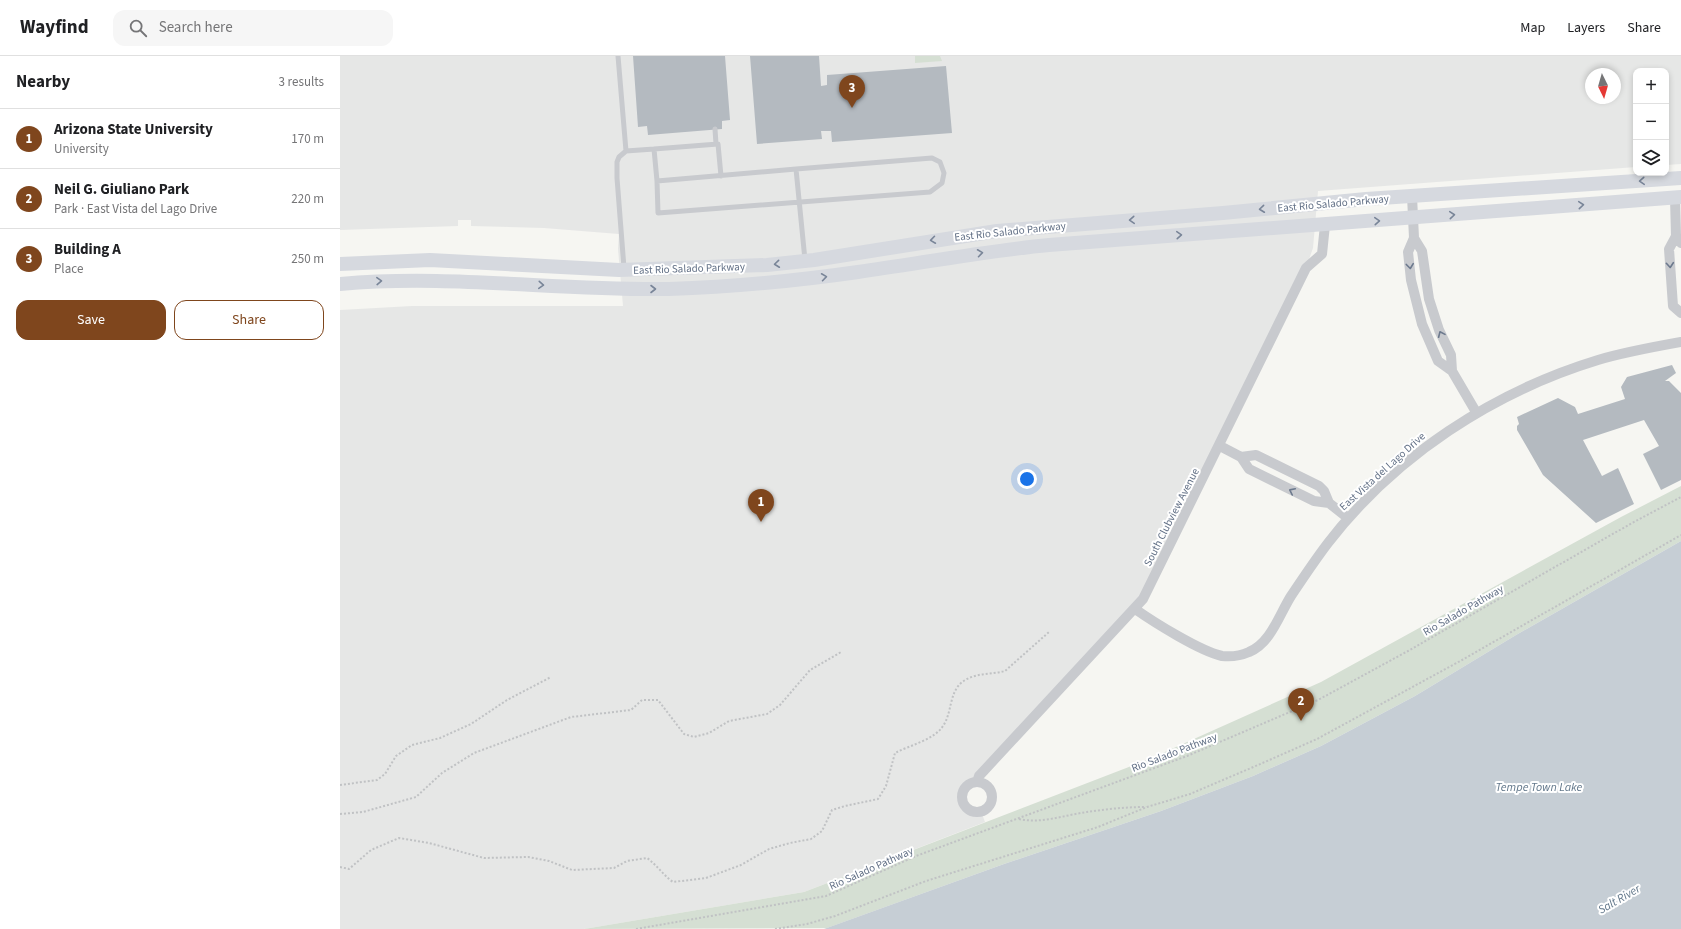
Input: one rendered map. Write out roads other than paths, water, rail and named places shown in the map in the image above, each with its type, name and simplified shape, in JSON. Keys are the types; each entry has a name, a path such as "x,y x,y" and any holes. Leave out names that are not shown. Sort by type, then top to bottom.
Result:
{"main road":[{"name":"East Rio Salado Parkway","path":"340,264 430,260 624,270 724,267 805,261 997,231 1412,196 1681,178"},
{"name":"East Rio Salado Parkway","path":"340,284 428,280 594,289 728,286 817,278 1000,250 1678,198"}],"street":[{"path":"1412,196 1414,238 1408,252 1416,303 1429,343 1438,361 1452,371"},
{"path":"1678,198 1679,240 1669,249 1673,306 1681,313"},
{"name":"South Clubview Avenue","path":"977,782 979,776 1143,599 1220,446 1306,268 1322,254 1325,225"},
{"path":"1414,238 1422,251 1429,299 1439,330 1450,355 1452,371 1476,412"},
{"name":"East Vista del Lago Drive","path":"1135,609 1155,623 1215,654 1231,656 1250,652 1265,640 1308,570 1348,518 1404,465 1435,440 1476,412 1558,373 1626,352 1681,342"},
{"path":"1220,446 1241,457 1249,469 1314,501 1329,503"},
{"path":"1241,457 1256,455 1319,486 1324,491 1329,503 1348,518"}],"lane":[{"path":"618,56 626,151"},
{"path":"715,130 721,176"},
{"path":"624,270 617,178 617,162 619,157 626,151 716,144"},
{"path":"654,149 658,213 930,192 942,183 944,173 940,162 932,158 657,181"},
{"path":"796,169 805,261"}],"water":[{"name":"Tempe Town Lake","path":"1681,541 1681,929 824,929 1004,864 1161,811 1253,776 1321,746 1415,696 1516,635"}],"place":[{"name":"Building A","path":"852,108"},
{"name":"Arizona State University","path":"761,522"},
{"name":"Neil G. Giuliano Park","path":"1301,721"}],"water label":[{"name":"Salt River","path":"1619,899"}]}
